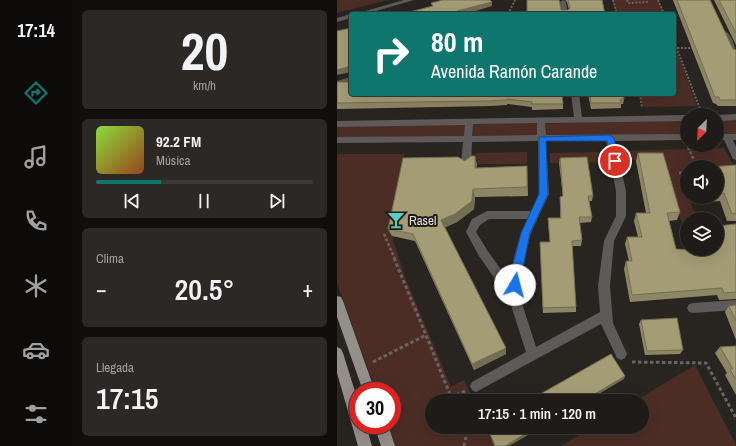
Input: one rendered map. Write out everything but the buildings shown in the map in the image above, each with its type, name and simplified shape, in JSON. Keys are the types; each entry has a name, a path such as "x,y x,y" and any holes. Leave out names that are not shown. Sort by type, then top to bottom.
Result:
{"main road":[{"path":"337,301 366,382"},
{"path":"337,353 349,392"},
{"path":"362,434 365,446"},
{"path":"384,434 388,446"}],"street":[{"path":"366,12 411,0"},
{"path":"563,2 565,12"},
{"path":"337,20 349,17"},
{"path":"722,27 736,55"},
{"path":"337,83 349,80"},
{"path":"575,96 578,119"},
{"path":"724,118 736,117"},
{"path":"337,124 680,118"},
{"path":"514,298 516,272 526,233 544,194 541,120"},
{"path":"466,165 469,121"},
{"path":"337,140 680,137"},
{"path":"731,137 736,158"},
{"path":"610,138 621,191 621,216 609,241 604,286 607,323 621,354"},
{"path":"533,355 514,298 483,253 471,232 476,222 487,215 534,215"},
{"path":"693,308 736,305"},
{"path":"476,386 606,315"}],"path":[{"path":"509,12 515,0"},
{"path":"613,0 616,12"},
{"path":"627,0 628,3 647,2 646,0"},
{"path":"658,0 662,10"},
{"path":"676,48 698,48"},
{"path":"676,50 699,108"},
{"path":"384,234 451,397 476,386"},
{"path":"361,369 426,335"},
{"path":"621,354 624,362 705,363 736,418"},
{"path":"464,446 467,434"}],"shaded area":[{"path":"337,0 388,0 337,13"},
{"path":"613,0 658,0 662,12 616,12"},
{"path":"676,48 697,106 643,107 640,96 676,96"},
{"path":"736,117 736,134 724,134 724,118"},
{"path":"680,118 680,135 337,140 337,124"},
{"path":"724,148 736,170 724,168 724,160 680,160 680,204 691,204 695,212 680,212 680,217 664,160 621,160 619,151 680,149 680,152 724,152"},
{"path":"527,152 527,164 477,164 475,153"},
{"path":"605,152 607,162 550,163 550,153"},
{"path":"337,154 405,154 393,207 392,236 405,277 451,387 464,380 471,394 425,394 425,434 490,434 496,446 395,446 391,434 401,434 401,382 373,382 337,283"},
{"path":"695,365 736,445 561,446 581,434 649,434 649,394 647,394"}],"place":[{"name":"Rasel","path":"396,220"}],"route":[{"path":"515,285 516,272 526,233 544,194 542,180 542,139 610,138 615,161"}]}
